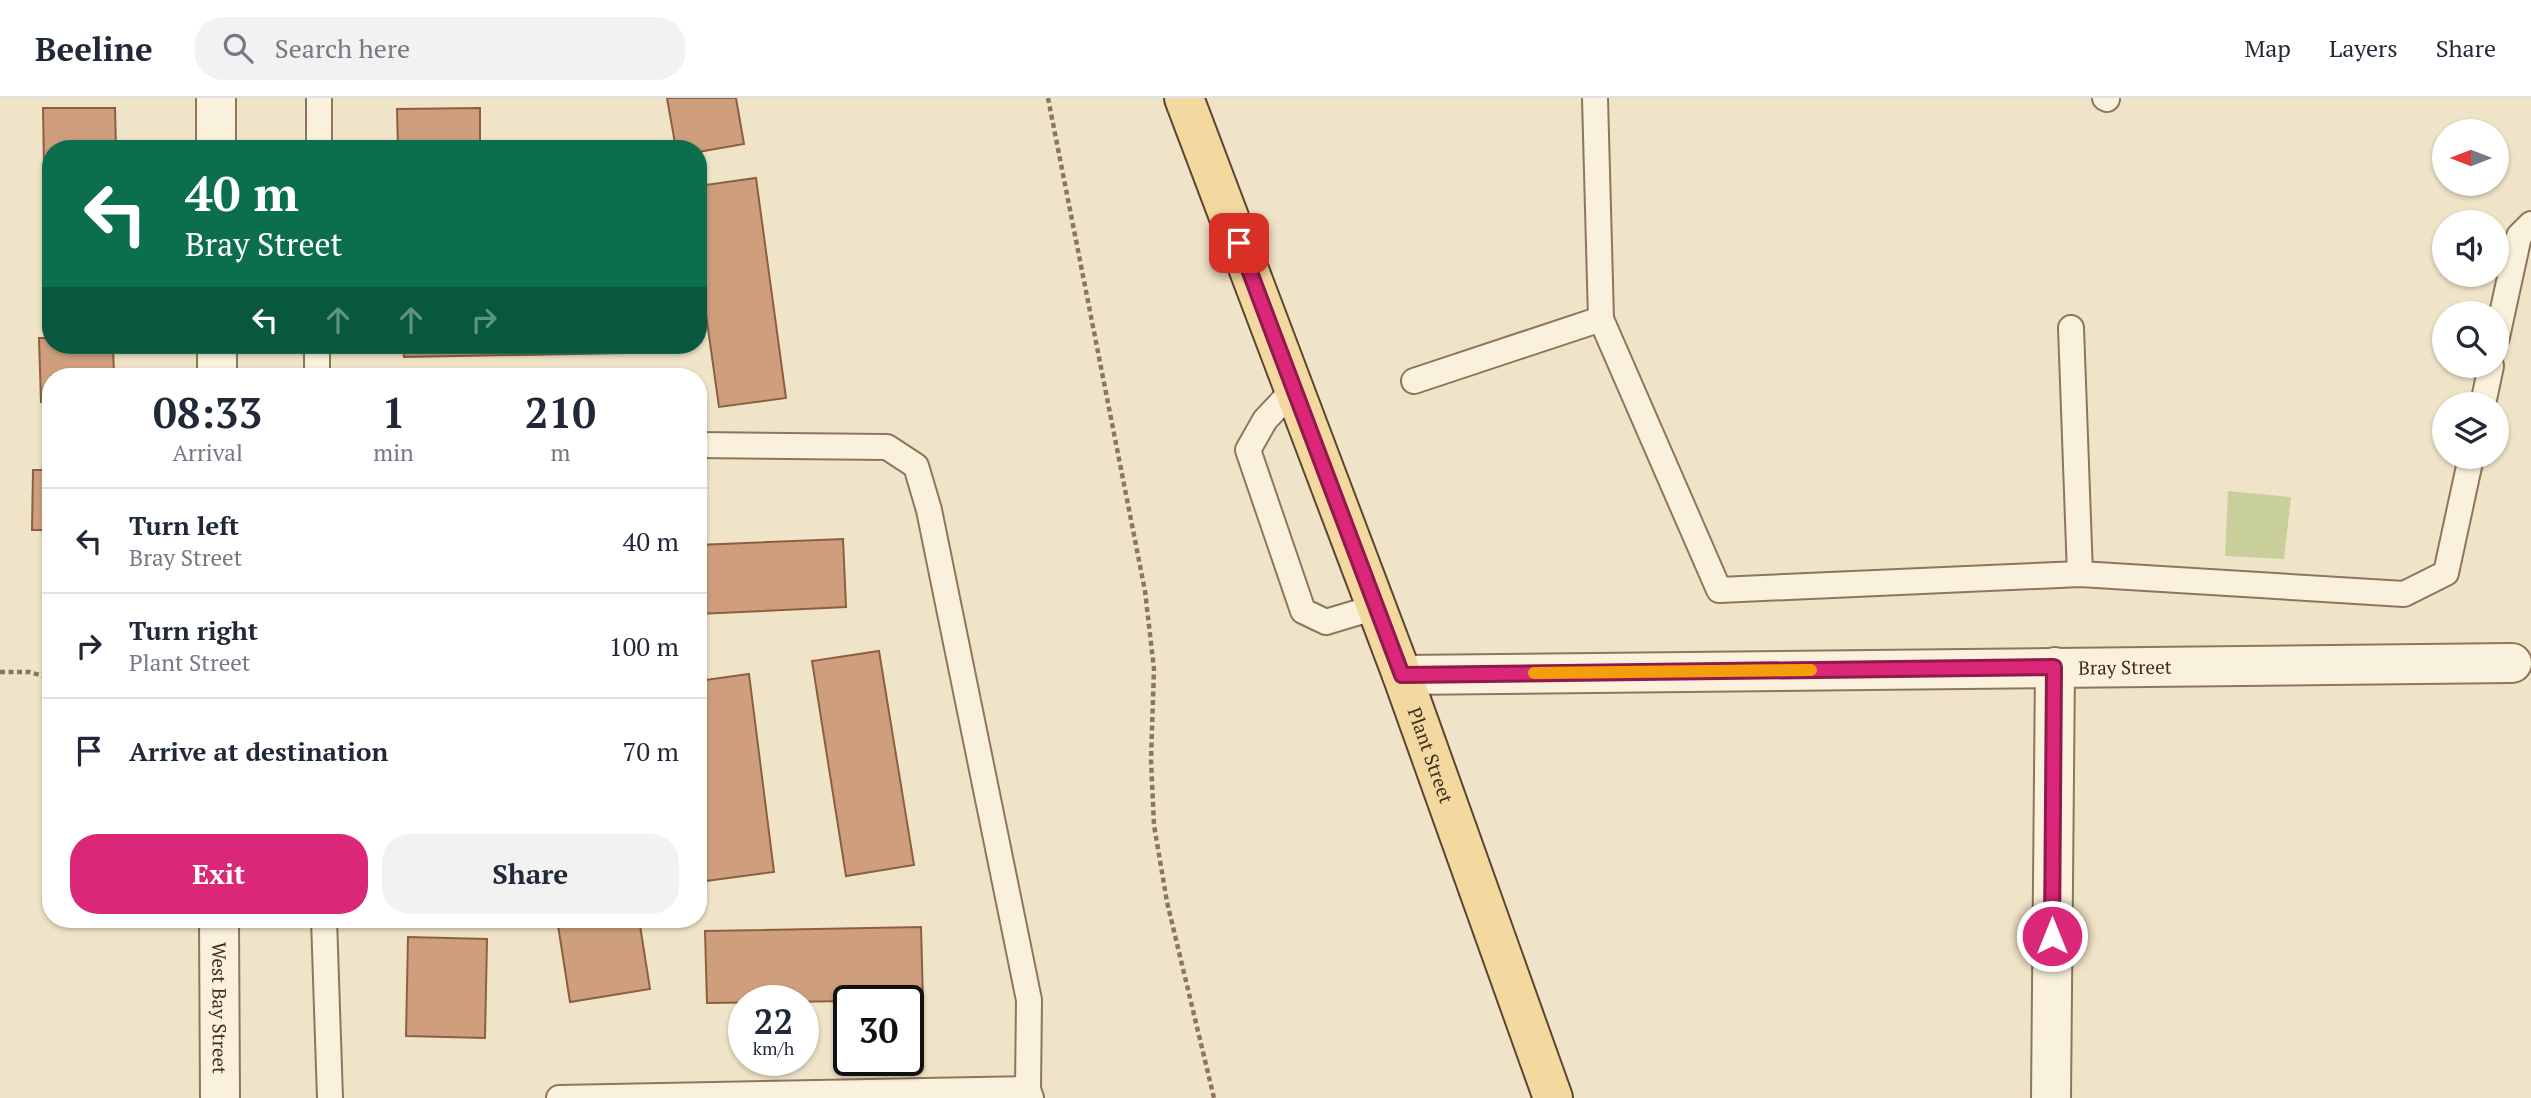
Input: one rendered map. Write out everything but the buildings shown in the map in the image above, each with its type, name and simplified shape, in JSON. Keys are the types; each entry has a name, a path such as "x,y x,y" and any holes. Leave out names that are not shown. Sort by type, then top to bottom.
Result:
{"main road":[{"name":"Plant Street","path":"1184,98 1402,675 1553,1098"}],"street":[{"path":"216,98 216,140"},
{"name":"Bray Street","path":"1402,675 2512,663"},
{"path":"2051,1098 2054,667"},
{"name":"West Bay Street","path":"219,928 220,1098"}],"lane":[{"path":"319,98 319,140"},
{"path":"1595,98 1601,319 1719,590 2080,574 2404,594 2446,573 2468,469"},
{"path":"2505,301 2519,236 2531,224"},
{"path":"1414,382 1601,319"},
{"path":"2071,328 2080,574"},
{"path":"1294,389 1265,420 1248,450 1303,611 1326,622 1376,607"},
{"path":"559,1098 1030,1093 1030,1000 929,510 916,466 887,447 707,445"},
{"path":"324,928 330,1098"}],"path":[{"path":"1048,98 1145,591 1154,669 1151,760 1154,825 1167,902 1213,1098"},
{"path":"0,672 29,672 42,676"}],"green space":[{"path":"2228,491 2291,497 2284,559 2225,556"}],"slow traffic":[{"path":"1534,673 1811,670"}],"route":[{"path":"1239,243 1402,675 2054,667 2052,936"}]}
